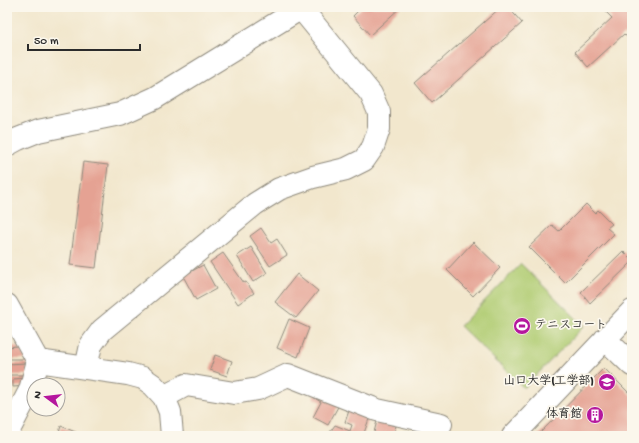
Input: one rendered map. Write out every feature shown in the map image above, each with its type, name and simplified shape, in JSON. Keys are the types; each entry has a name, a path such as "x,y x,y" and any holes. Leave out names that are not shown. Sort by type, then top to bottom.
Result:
{"street":[{"path":"11,140 38,131 120,114 155,98 301,7 371,94 379,112 379,128 373,147 364,160 352,166 279,189 255,204 102,330 91,345 86,368"},
{"path":"7,305 38,361 30,390 7,434"},
{"path":"513,436 632,311"},
{"path":"605,339 632,365"},
{"path":"38,361 128,374 143,378 164,396 170,412 172,436"},
{"path":"164,396 186,385 234,393 258,389 288,375 377,410 441,424"}],"green space":[{"name":"テニスコート","path":"521,264 584,326 524,388 460,326"}],"building":[{"path":"362,7 401,7 370,35 353,16"},
{"path":"501,7 508,7 522,23 432,103 415,83"},
{"path":"610,7 632,7 632,33 627,37 624,34 588,67 575,52 612,18 605,11"},
{"path":"83,162 108,165 96,268 70,265"},
{"path":"586,204 595,213 598,210 612,224 607,228 614,234 565,283 529,247 552,225 559,231"},
{"path":"261,228 271,243 277,239 287,255 270,266 250,236"},
{"path":"473,242 500,268 473,296 447,270"},
{"path":"251,247 267,273 253,282 237,256"},
{"path":"623,251 632,260 632,262 590,303 581,292"},
{"path":"223,253 244,283 246,282 254,293 238,304 210,262"},
{"path":"203,265 216,289 196,300 183,276"},
{"path":"297,274 318,291 296,318 275,302"},
{"path":"289,319 309,328 298,357 277,348"},
{"path":"17,346 26,359 7,359 7,347"},
{"path":"215,355 232,361 227,376 210,370"},
{"path":"27,363 28,375 7,375 7,364"},
{"name":"山口大学(工学部)","path":"604,368 632,396 632,435 537,436"},
{"path":"26,378 26,386 13,387 13,379"},
{"path":"317,391 340,403 328,425 313,417 321,402 313,397"},
{"path":"350,408 370,416 363,436 328,435 335,425 350,431 352,425 345,422"},
{"path":"377,421 396,426 393,436 373,436"},
{"path":"61,426 85,436 58,436"}],"place":[{"name":"テニスコート","path":"522,326"},
{"name":"山口大学(工学部)","path":"607,382"},
{"name":"体育館","path":"595,415"}]}
